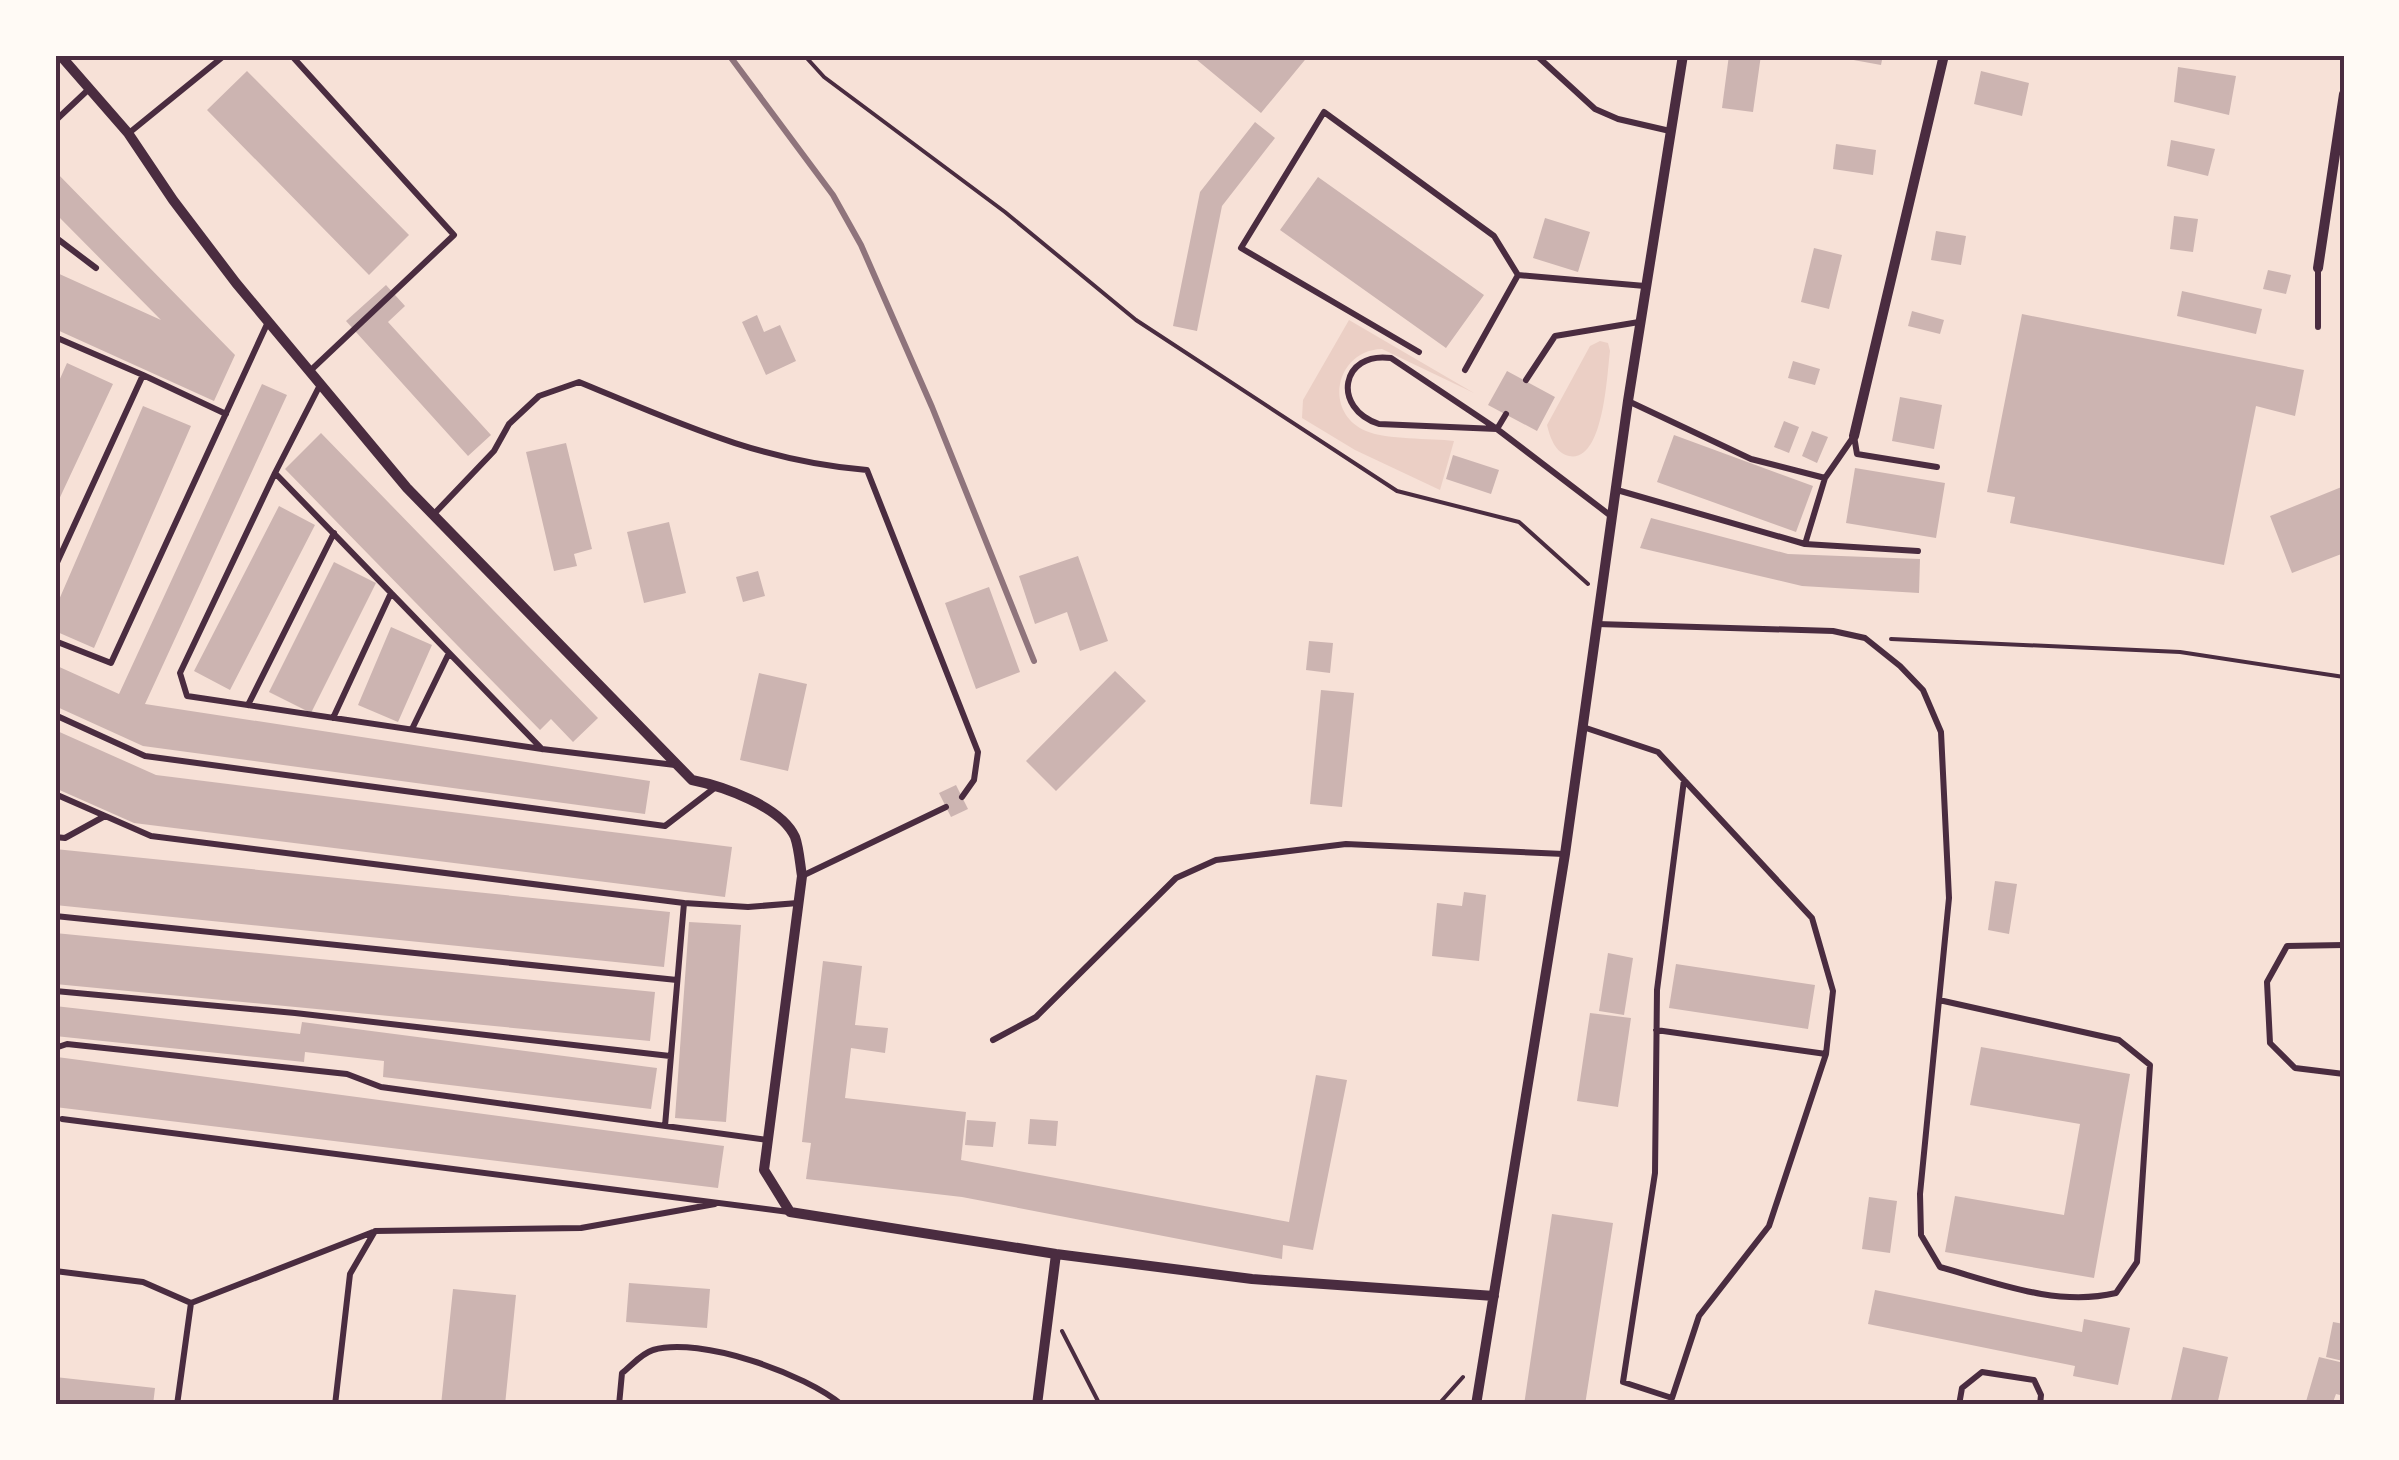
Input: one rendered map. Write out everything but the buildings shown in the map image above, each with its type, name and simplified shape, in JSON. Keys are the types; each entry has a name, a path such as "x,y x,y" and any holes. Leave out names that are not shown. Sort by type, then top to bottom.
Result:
{"street":[{"path":"60,55 128,133 173,200 407,488 692,780 718,785 762,806 794,836 802,876 764,1170 790,1212 1056,1254 1252,1279 1494,1296"},
{"path":"1476,1405 1566,854 1639,322 1682,55"},
{"path":"1854,436 1944,55"},
{"path":"2318,268 2344,94"},
{"path":"1036,1405 1056,1254"}],"lane":[{"path":"128,133 225,55"},
{"path":"290,55 454,235 310,370"},
{"path":"1536,55 1594,109 1618,120 1670,131"},
{"path":"55,122 90,88"},
{"path":"1419,352 1241,248 1324,112 1494,236 1518,276"},
{"path":"55,237 96,268"},
{"path":"2318,268 2318,327"},
{"path":"1518,276 1645,286"},
{"path":"1464,370 1518,276"},
{"path":"55,641 112,664 269,321"},
{"path":"1526,380 1554,336 1639,322"},
{"path":"55,337 226,414"},
{"path":"1498,429 1364,420 1352,408 1348,384 1354,369 1364,361 1376,356 1391,358 1498,429 1611,516"},
{"path":"55,567 144,375"},
{"path":"433,515 494,451 509,424 539,396 579,382 728,444 822,467 867,470 978,752 974,780 962,797"},
{"path":"321,384 180,673 187,696 677,765"},
{"path":"1628,400 1751,459 1825,478"},
{"path":"1498,429 1506,414"},
{"path":"1854,436 1857,454 1938,467"},
{"path":"1806,544 1825,478 1854,436"},
{"path":"275,472 542,749"},
{"path":"1615,490 1806,544 1918,551"},
{"path":"248,705 334,533"},
{"path":"333,718 391,593"},
{"path":"1596,624 1833,631 1865,638 1924,690 1941,732 1949,898 1939,1000 1920,1194 1922,1235 1940,1267 2036,1294 2089,1299 2116,1293 2137,1262 2150,1065 2119,1040 1939,1000"},
{"path":"412,730 449,652"},
{"path":"55,715 146,756 665,826 718,785"},
{"path":"1582,727 1658,752 1684,780 1812,918 1833,991 1826,1054 1769,1226 1699,1316 1672,1398 1622,1382 1655,1173 1656,990 1684,780"},
{"path":"55,794 152,836 684,902 748,907 799,903"},
{"path":"802,876 946,808"},
{"path":"55,837 66,838 105,816"},
{"path":"994,1040 1036,1017 1176,878 1216,860 1346,844 1566,854"},
{"path":"664,1126 684,902"},
{"path":"55,916 678,980"},
{"path":"2344,946 2287,946 2267,982 2270,1044 2295,1068 2344,1074"},
{"path":"55,991 295,1012 670,1056"},
{"path":"1656,1030 1826,1054"},
{"path":"55,1048 67,1044 347,1074 381,1087 768,1140"},
{"path":"62,1119 790,1212"},
{"path":"55,1271 143,1282 190,1303 376,1231 580,1228 721,1203"},
{"path":"335,1405 350,1274 376,1231"},
{"path":"177,1405 190,1303"},
{"path":"619,1405 622,1373 650,1350 692,1347 766,1365 829,1394 842,1405"},
{"path":"1960,1405 1962,1388 1982,1372 2034,1380 2041,1395 2040,1405"}],"path":[{"path":"804,55 824,76 1005,212 1136,320 1397,491 1519,522 1600,595"},
{"path":"1865,638 2180,652 2344,677"},
{"path":"1062,1331 1100,1405"},
{"path":"1438,1405 1463,1377"}],"shaded area":[{"path":"1349,320 1474,393 1382,349 1366,352 1354,360 1340,383 1343,410 1366,431 1454,441 1440,490 1355,450 1302,418 1303,400"},
{"path":"1600,341 1608,343 1610,351 1602,414 1590,446 1581,454 1569,456 1557,448 1547,425 1590,346"}],"railway":[{"path":"729,55 833,195 861,245 932,407 1034,661"}]}
